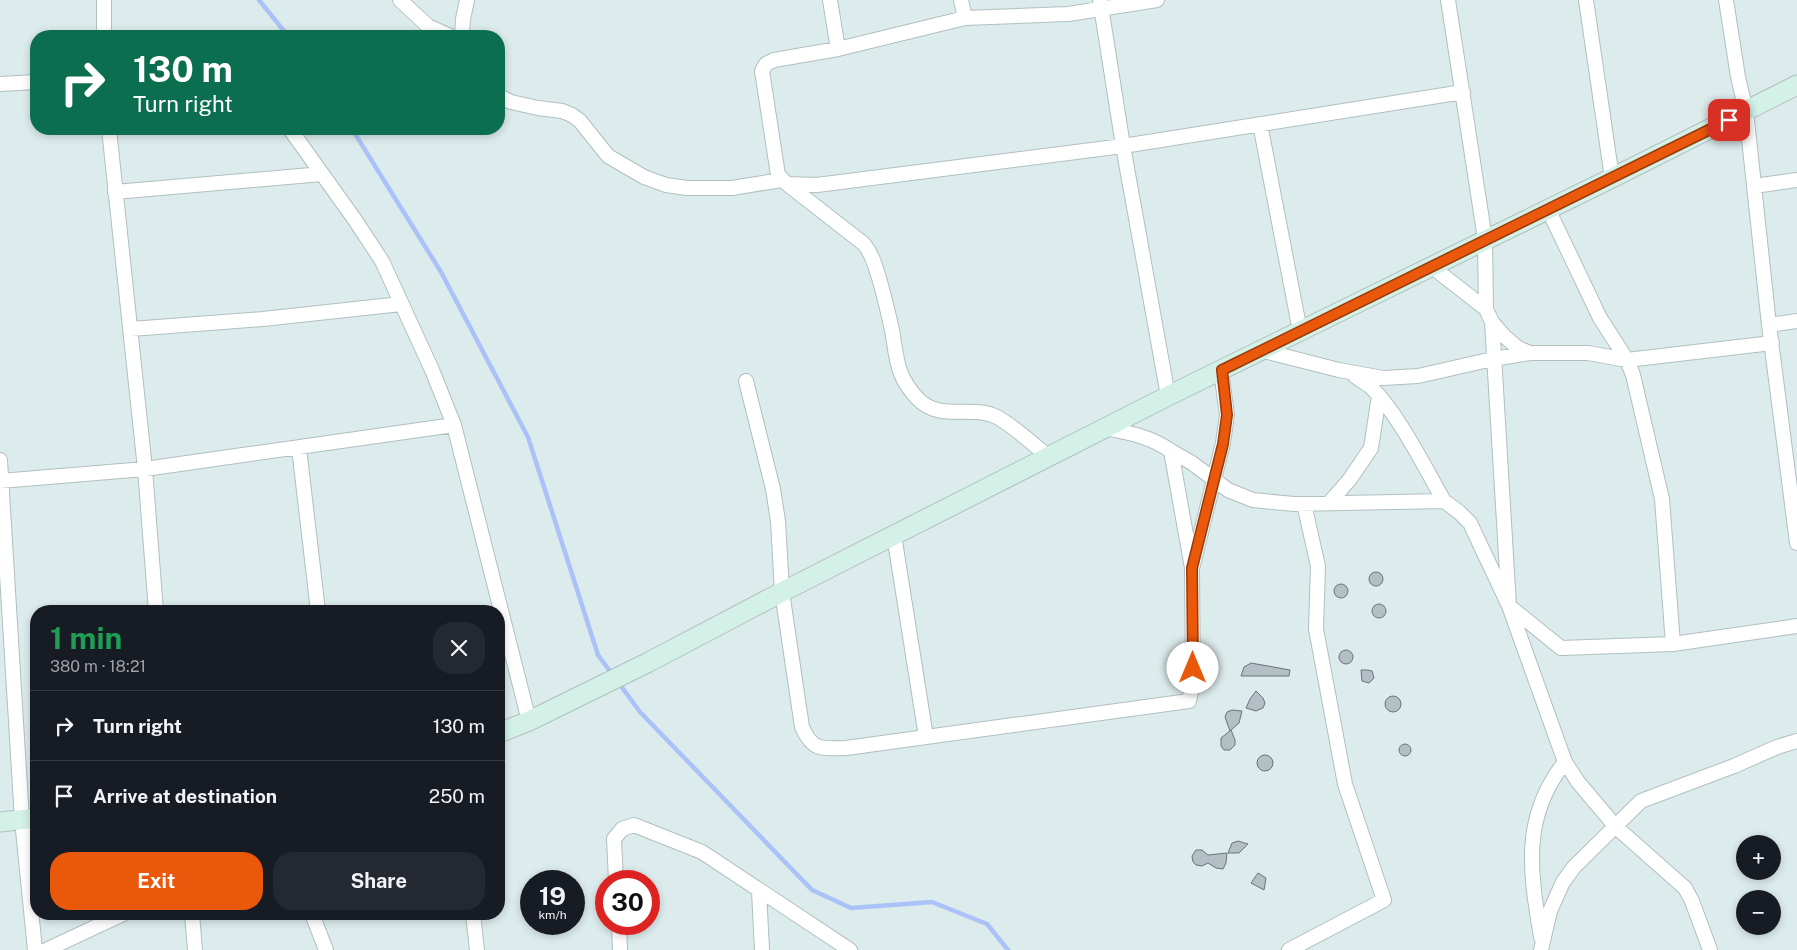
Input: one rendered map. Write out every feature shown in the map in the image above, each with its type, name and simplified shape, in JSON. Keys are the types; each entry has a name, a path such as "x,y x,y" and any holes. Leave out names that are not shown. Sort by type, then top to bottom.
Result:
{"street":[{"path":"104,0 104,30"},
{"path":"400,0 428,26 437,30"},
{"path":"462,30 467,0"},
{"path":"830,0 838,50"},
{"path":"961,0 965,18"},
{"path":"1048,456 998,417 983,412 937,411 920,401 906,384 898,367 886,303 871,252 864,244 784,182 776,170 762,71 766,64 774,60 838,50 965,18 1068,14 1101,4 1157,0"},
{"path":"1448,0 1485,239 1509,606 1561,648 1673,644 1797,626"},
{"path":"1586,0 1612,178"},
{"path":"1726,0 1738,77 1746,111 1772,343 1792,462 1797,543"},
{"path":"1101,4 1123,146 1168,396"},
{"path":"0,84 30,82"},
{"path":"505,730 529,721 588,693 1048,456 1797,85"},
{"path":"505,99 538,108 562,111 572,115 580,121 608,156 644,177 666,185 687,188 732,188 784,182 817,186 1123,146 1463,92"},
{"path":"1260,124 1300,331"},
{"path":"110,135 145,469 156,605"},
{"path":"294,135 355,220 382,262 432,370 454,425 500,605"},
{"path":"116,192 322,174"},
{"path":"1754,186 1797,180"},
{"path":"1548,209 1600,318 1627,360 1633,375 1662,499 1673,644"},
{"path":"1431,266 1489,315 1504,336 1518,348 1530,353"},
{"path":"131,329 263,319 401,304"},
{"path":"1770,325 1797,321"},
{"path":"1260,350 1348,372 1383,378 1418,376 1493,359 1530,353 1588,354 1627,360 1772,343"},
{"path":"1192,568 1223,444 1227,415 1222,370"},
{"path":"1348,372 1370,386 1379,396 1408,438 1444,501 1470,523 1509,606 1566,762 1578,782 1616,827 1685,888 1692,901 1710,950"},
{"path":"746,382 774,489 778,521 782,592 802,727 808,741 819,748 846,748 1189,701 1193,683 1192,568 1171,451"},
{"path":"1329,503 1350,479 1371,448 1379,396"},
{"path":"1,481 145,469 299,448 380,434 454,425"},
{"path":"1104,428 1143,435 1158,442 1192,463 1228,490 1253,500 1304,504 1444,501"},
{"path":"299,448 317,605"},
{"path":"0,460 30,841"},
{"path":"1289,950 1384,900 1345,784 1316,629 1318,566 1304,504"},
{"path":"894,535 926,737"},
{"path":"505,626 529,721"},
{"path":"1542,948 1550,911 1563,882 1574,867 1641,801 1734,766 1777,747 1797,741"},
{"path":"1542,948 1534,895 1532,862 1534,824 1543,798 1557,772 1566,762"},
{"path":"0,822 29,819"},
{"path":"615,870 614,839 622,829 634,826 702,852 850,950"},
{"path":"759,891 762,950"},
{"path":"34,920 35,950"},
{"path":"46,950 110,920"},
{"path":"192,920 195,950"},
{"path":"314,920 326,950"},
{"path":"474,920 477,950"},
{"path":"619,935 620,950"}],"building":[{"path":"1376,572 1381,574 1383,579 1381,584 1376,586 1371,584 1369,579 1371,574"},
{"path":"1341,584 1346,586 1348,591 1346,596 1341,598 1336,596 1334,591 1336,586"},
{"path":"1379,604 1384,606 1386,611 1384,616 1379,618 1374,616 1372,611 1374,606"},
{"path":"1346,650 1351,652 1353,657 1351,662 1346,664 1341,662 1339,657 1341,652"},
{"path":"1251,663 1290,670 1289,676 1241,676 1244,667"},
{"path":"1361,670 1372,671 1374,678 1369,683 1362,681"},
{"path":"1256,691 1265,703 1263,708 1256,711 1246,708"},
{"path":"1393,696 1399,698 1401,704 1399,710 1393,712 1387,710 1385,704 1387,698"},
{"path":"1232,710 1242,711 1239,723 1230,731 1225,717 1227,712"},
{"path":"1231,730 1235,745 1230,750 1224,750 1221,746 1221,738"},
{"path":"1407,744 1410,745 1410,755 1403,756 1400,755 1399,748 1400,745"},
{"path":"1265,755 1271,757 1273,763 1271,769 1265,771 1259,769 1257,763 1259,757"},
{"path":"1238,841 1248,844 1239,853 1228,853 1232,843"},
{"path":"1196,850 1202,850 1208,855 1227,853 1223,869 1216,868 1208,863 1202,866 1196,865 1193,862 1192,856"},
{"path":"1258,873 1266,878 1264,890 1251,883"}],"waterway":[{"path":"259,0 283,30"},
{"path":"356,135 441,272 528,437 598,655 612,674"},
{"path":"618,682 640,712 812,890 851,908 932,902 987,924 1008,950"}],"route":[{"path":"1193,668 1192,568 1223,444 1227,415 1222,370 1729,120"}]}
